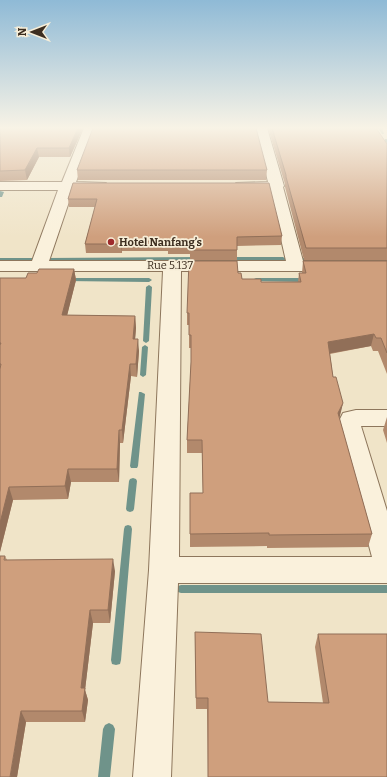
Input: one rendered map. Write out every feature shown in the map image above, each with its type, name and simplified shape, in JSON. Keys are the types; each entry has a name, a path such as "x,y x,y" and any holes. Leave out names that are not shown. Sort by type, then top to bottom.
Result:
{"street":[{"path":"39,266 76,164"},
{"path":"271,164 296,266"},
{"path":"0,186 113,186"},
{"path":"230,186 277,186"},
{"path":"152,777 164,570 172,265"},
{"name":"Rue 5.137","path":"0,266 387,266"},
{"path":"387,418 356,418 351,419 349,425 387,558"},
{"path":"164,570 387,570"}],"building":[{"path":"0,164 28,164 25,170 0,171"},
{"path":"79,164 265,164 267,170 77,170"},
{"path":"283,164 387,164 387,248 306,248"},
{"path":"73,183 269,183 282,236 237,237 237,250 190,250 190,245 167,245 168,242 122,241 121,244 85,244 97,199 68,199"},
{"path":"189,261 237,261 238,273 241,273 242,279 261,279 261,282 301,282 299,273 306,273 303,261 387,261 387,353 381,338 376,338 374,334 328,342 333,377 336,377 343,403 338,413 372,534 190,534 190,493 203,493 202,440 187,440 191,362 191,335 189,335 189,313 187,313"},
{"path":"39,269 74,269 62,315 135,316 133,339 138,339 136,364 130,364 122,430 119,430 117,469 68,469 65,486 9,487 0,523 0,278 26,278 28,273 37,273"},
{"path":"0,556 5,556 4,560 113,559 108,610 90,610 81,688 85,688 82,711 21,711 10,777 0,777"},
{"path":"195,632 261,634 268,702 329,703 318,634 387,634 387,777 208,777 208,698 196,698"}],"waterway":[{"path":"0,192 2,192 0,196"},
{"path":"43,258 43,260 199,259"},
{"path":"227,259 283,259"},
{"path":"293,260 387,259"},
{"path":"0,260 32,260"},
{"path":"67,280 149,280"},
{"path":"256,280 306,280"},
{"path":"146,341 149,287"},
{"path":"143,375 145,347"},
{"path":"134,466 141,394"},
{"path":"130,509 133,481"},
{"path":"116,660 128,529"},
{"path":"181,589 387,589"},
{"path":"104,777 109,729"}],"place":[{"name":"Hotel Nanfang’s","path":"111,242"}]}
